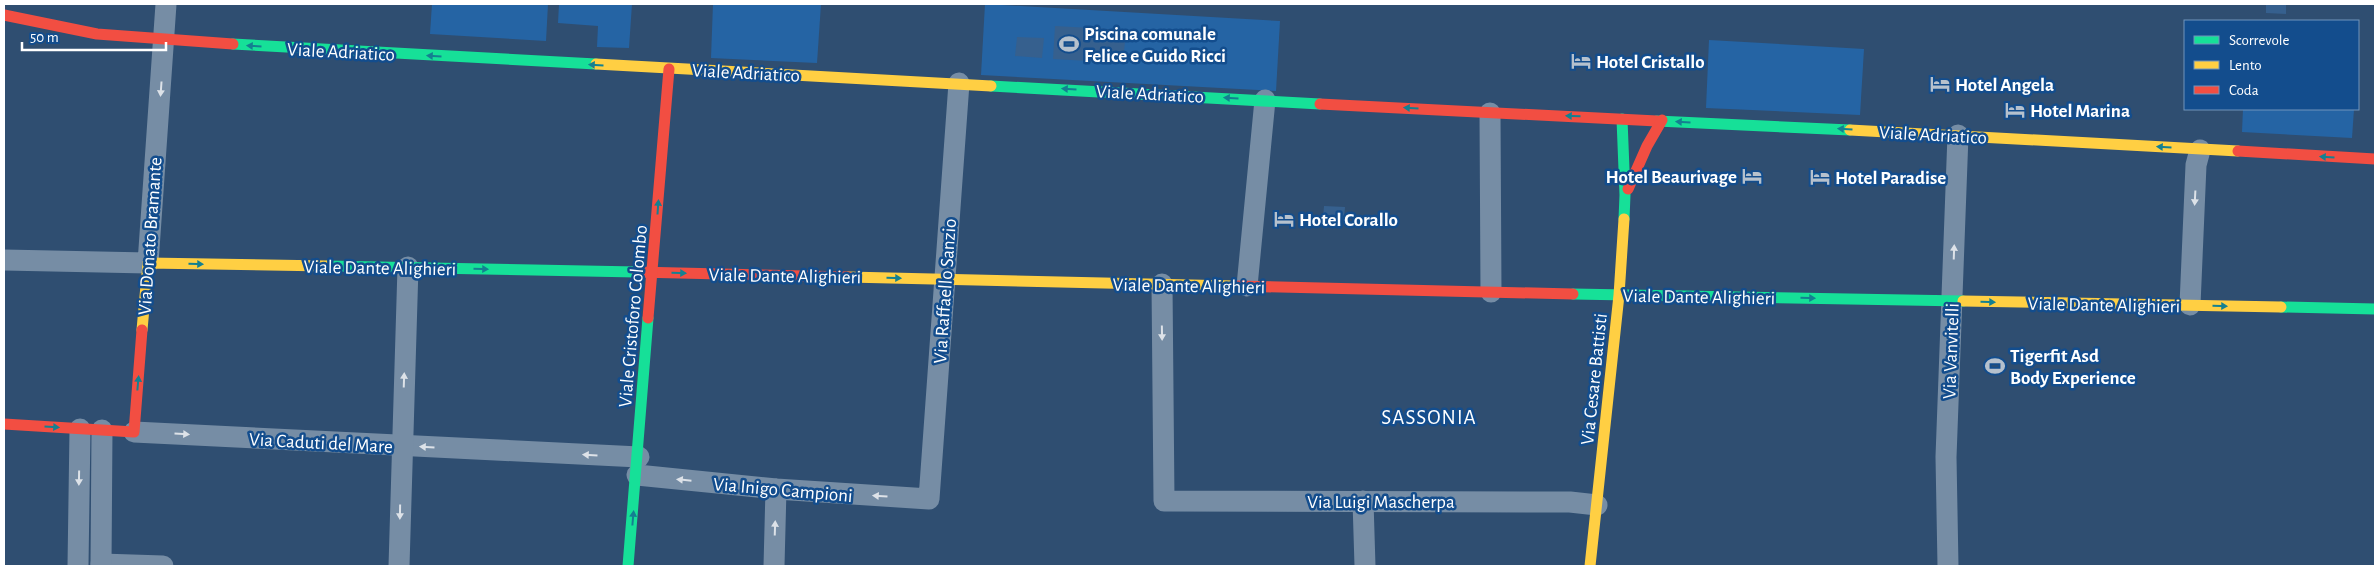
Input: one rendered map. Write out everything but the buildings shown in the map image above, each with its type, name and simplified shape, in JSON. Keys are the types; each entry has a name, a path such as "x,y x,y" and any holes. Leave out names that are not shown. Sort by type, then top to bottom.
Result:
{"street":[{"name":"Via Donato Bramante","path":"134,432 166,4"},
{"name":"Viale Adriatico","path":"4,15 97,34 163,40 1490,112 1958,135 2375,159"},
{"name":"Viale Cristoforo Colombo","path":"628,566 638,466 669,68"},
{"name":"Via Raffaello Sanzio","path":"929,500 960,83"},
{"path":"1248,286 1265,100"},
{"path":"1490,112 1491,292"},
{"name":"Via Cesare Battisti","path":"1590,566 1619,295 1625,195 1622,118"},
{"name":"Via Cesare Battisti","path":"1625,195 1647,146 1662,120"},
{"name":"Via Vanvitelli","path":"1948,566 1946,448 1958,135"},
{"path":"2190,305 2196,165 2200,150"},
{"name":"Viale Dante Alighieri","path":"4,260 148,264 408,267 1619,295 2375,309"},
{"path":"399,566 408,267"},
{"name":"Via Luigi Mascherpa","path":"1162,284 1164,501 1570,502 1597,505"},
{"name":"Via Caduti del Mare","path":"4,424 402,446 638,466"},
{"path":"78,566 80,429"},
{"path":"102,430 101,565 163,566"},
{"name":"Via Inigo Campioni","path":"638,466 776,489 929,500"},
{"path":"774,566 776,489"},
{"path":"1363,501 1365,566"}],"shaded area":[{"path":"432,4 548,4 546,41 430,34"},
{"path":"559,4 632,4 629,48 597,47 598,26 558,23"},
{"path":"713,4 821,4 817,63 711,58"},
{"path":"985,4 1280,21 1276,91 981,75"},
{"path":"2266,4 2286,4 2286,14 2266,13"},
{"path":"1055,26 1126,30 1123,63 1053,59"},
{"path":"1017,37 1044,38 1042,58 1015,56"},
{"path":"1709,40 1864,49 1860,115 1706,108"},
{"path":"2243,110 2354,110 2352,138 2242,132"},
{"path":"1324,206 1345,207 1344,220 1323,219"}],"traffic: fast":[{"path":"233,44 596,64"},
{"path":"991,86 1320,104"},
{"path":"1622,119 1624,219"},
{"path":"1657,121 1850,130"},
{"path":"327,266 637,272"},
{"path":"1573,294 1963,301"},
{"path":"2281,307 2375,309"},
{"path":"628,566 648,318"}],"traffic: slow":[{"path":"596,64 991,86"},
{"path":"1850,130 2238,151"},
{"path":"1590,566 1619,295 1624,219"},
{"path":"142,330 148,263 327,266"},
{"path":"848,277 1235,286"},
{"path":"1963,301 2281,307"}],"traffic: jam":[{"path":"4,15 97,34 233,44"},
{"path":"648,318 669,69"},
{"path":"1320,104 1657,121"},
{"path":"1628,189 1647,146 1662,120"},
{"path":"2238,151 2375,159"},
{"path":"637,272 848,277"},
{"path":"1235,286 1573,294"},
{"path":"4,424 134,432 142,330"}],"place":[{"name":"Piscina comunale Felice e Guido Ricci","path":"1069,44"},
{"name":"Hotel Cristallo","path":"1581,61"},
{"name":"Hotel Angela","path":"1940,84"},
{"name":"Hotel Marina","path":"2015,110"},
{"name":"Hotel Beaurivage","path":"1752,176"},
{"name":"Hotel Paradise","path":"1820,177"},
{"name":"Hotel Corallo","path":"1284,219"},
{"name":"Tigerfit Asd Body Experience","path":"1995,366"}],"district":[{"name":"SASSONIA","path":"1429,417"}]}
